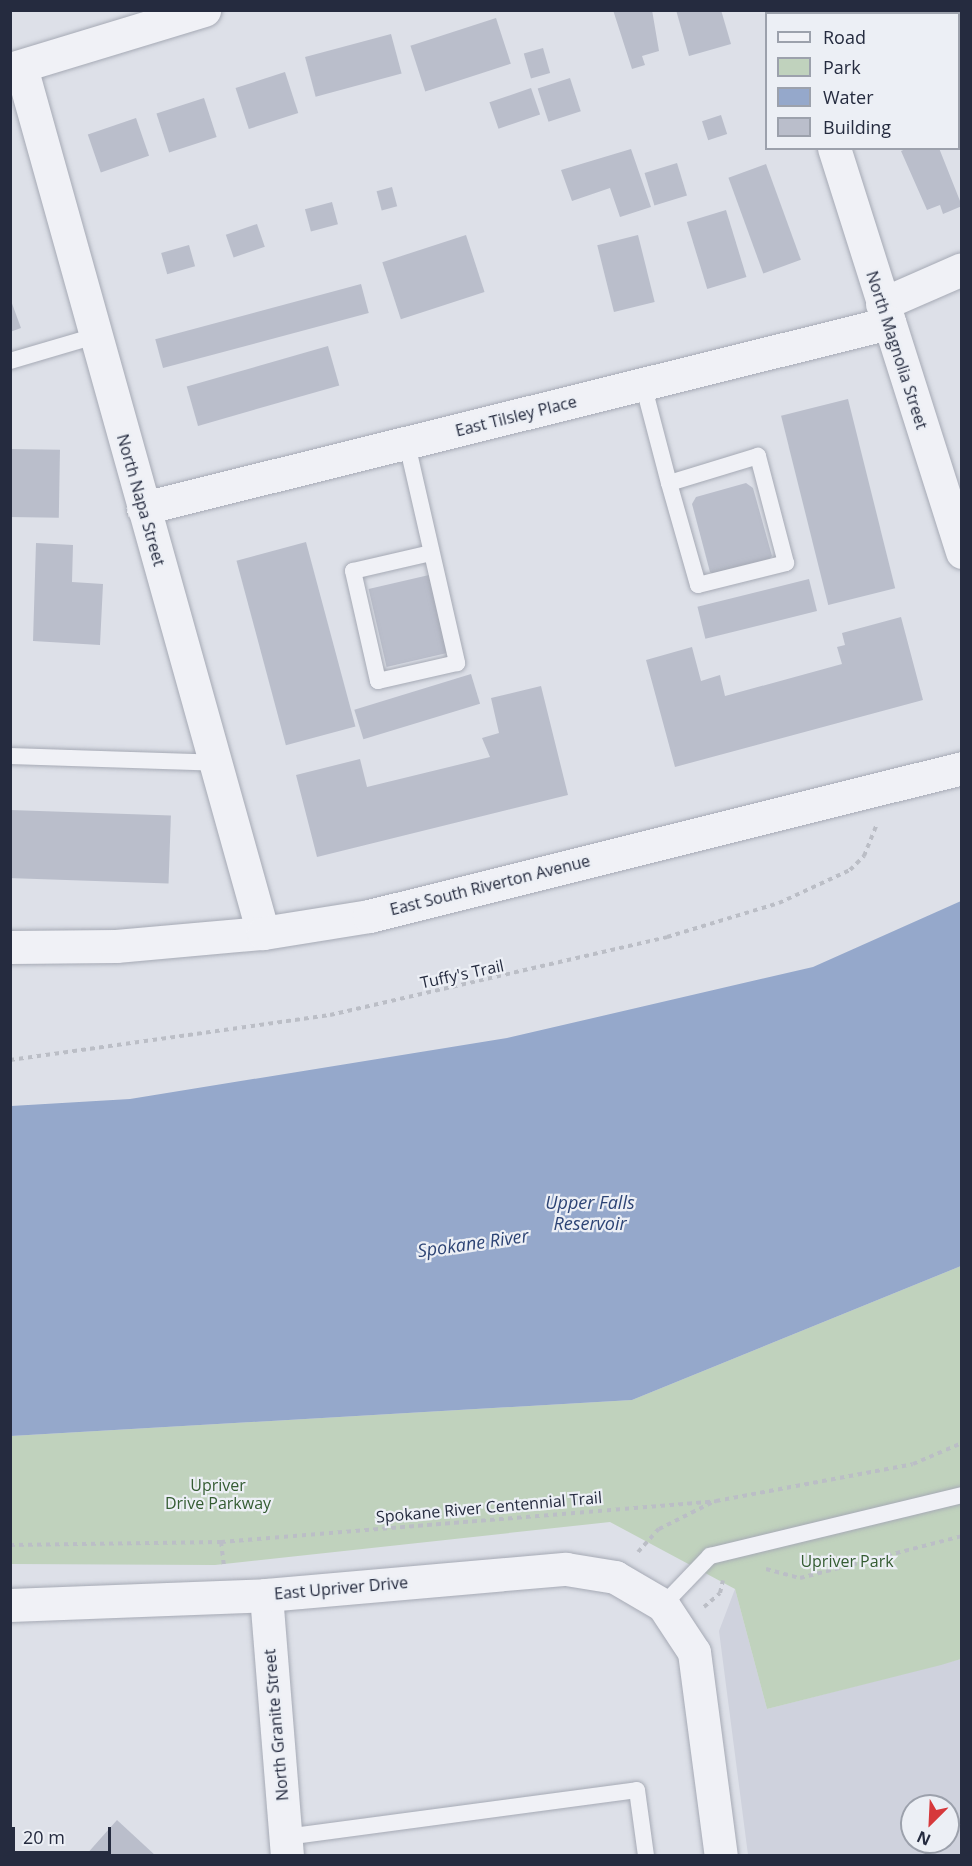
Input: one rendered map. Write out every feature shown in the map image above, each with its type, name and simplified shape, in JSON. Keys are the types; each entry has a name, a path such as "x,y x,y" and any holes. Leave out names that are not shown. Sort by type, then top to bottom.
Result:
{"street":[{"path":"16,68 204,10"},
{"name":"North Napa Street","path":"16,68 217,763 263,933"},
{"name":"North Magnolia Street","path":"835,150 962,552"},
{"name":"East Tilsley Place","path":"143,508 643,384 885,314 962,268"},
{"name":"East South Riverton Avenue","path":"10,947 116,946 263,933 369,916 962,768"},
{"name":"East Upriver Drive","path":"10,1605 266,1594 566,1569 615,1577 670,1617"},
{"name":"North Granite Street","path":"266,1594 286,1846"},
{"path":"670,1617 694,1652 721,1856"}],"lane":[{"path":"10,360 95,336"},
{"path":"643,384 669,483 698,585 786,562 758,456 669,483"},
{"path":"406,444 457,663 378,681 353,571 431,553"},
{"path":"10,756 217,763"},
{"path":"670,1617 710,1556 962,1495"},
{"path":"286,1846 637,1790 646,1856"}],"path":[{"name":"Tuffy's Trail","path":"10,1060 330,1015 667,936 779,903 850,870 864,856 877,822"},
{"name":"Spokane River Centennial Trail","path":"10,1545 221,1542 716,1500 913,1464 962,1443"},
{"path":"615,1577 658,1529 716,1500"},
{"path":"753,1571 800,1578 962,1536"},
{"path":"670,1617 720,1593 723,1577 733,1575"}],"shaded area":[{"path":"735,1589 767,1709 961,1659 961,1855 748,1855 719,1631"}],"green space":[{"name":"Upriver Drive Parkway","path":"961,1266 961,1659 767,1709 735,1589 610,1522 215,1565 11,1564 11,1436 632,1400"}],"water":[{"name":"Upper Falls Reservoir","path":"961,901 961,1266 632,1400 11,1436 11,1106 130,1099 507,1038 813,967"}],"building":[{"path":"613,10 652,10 659,51 642,56 645,65 632,69"},
{"path":"676,10 721,10 731,44 689,56"},
{"path":"855,10 895,10 895,12 855,12"},
{"path":"496,18 511,64 425,91 410,46"},
{"path":"962,24 962,60 960,56"},
{"path":"391,34 402,74 316,97 305,57"},
{"path":"543,48 550,73 531,79 524,54"},
{"path":"285,72 298,113 249,129 236,88"},
{"path":"570,78 581,111 548,122 538,89"},
{"path":"531,88 540,114 499,129 489,102"},
{"path":"204,98 217,137 169,152 156,113"},
{"path":"721,115 727,134 708,140 702,121"},
{"path":"136,118 149,156 101,172 88,135"},
{"path":"631,149 651,207 620,217 610,188 572,201 561,170"},
{"path":"940,150 962,206 943,214 940,205 927,210 901,151"},
{"path":"677,163 687,196 654,205 644,173"},
{"path":"766,164 801,260 763,274 728,178"},
{"path":"392,187 397,206 382,210 377,191"},
{"path":"332,202 338,224 311,231 305,209"},
{"path":"726,210 746,277 707,289 687,222"},
{"path":"257,224 265,247 234,257 226,235"},
{"path":"466,235 485,292 401,319 382,262"},
{"path":"638,235 655,302 614,312 597,245"},
{"path":"189,245 195,266 167,274 161,253"},
{"path":"361,284 369,313 163,368 155,339"},
{"path":"10,298 21,328 10,332"},
{"path":"328,346 339,385 198,426 187,387"},
{"path":"848,399 895,588 828,605 781,416"},
{"path":"10,449 60,450 59,518 10,517"},
{"path":"746,483 753,488 772,556 767,562 717,577 710,572 692,504 696,497"},
{"path":"306,542 355,726 286,745 236,561"},
{"path":"36,543 73,545 72,582 103,584 100,645 33,641"},
{"path":"429,575 447,653 387,667 369,589"},
{"path":"809,579 817,611 705,639 697,607"},
{"path":"901,617 923,700 675,767 646,660 692,647 701,681 720,675 725,696 842,664 837,647 845,645 842,633"},
{"path":"471,674 480,704 363,739 354,710"},
{"path":"541,686 568,795 317,857 296,775 360,759 367,787 490,757 482,738 499,733 491,698"},
{"path":"10,810 171,816 169,884 10,878"},
{"path":"117,1820 156,1856 85,1856"}],"water label":[{"name":"Spokane River","path":"473,1243"}],"park label":[{"name":"Upriver Park","path":"847,1561"}]}
